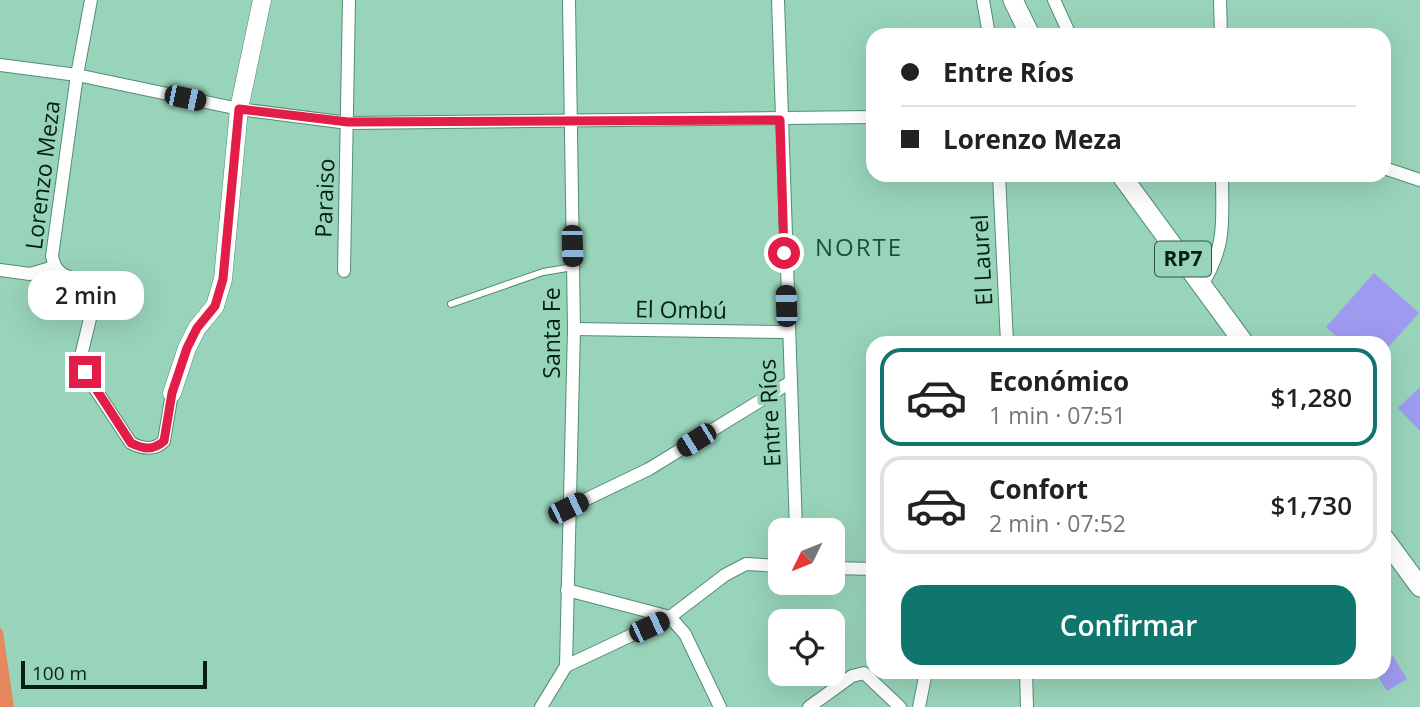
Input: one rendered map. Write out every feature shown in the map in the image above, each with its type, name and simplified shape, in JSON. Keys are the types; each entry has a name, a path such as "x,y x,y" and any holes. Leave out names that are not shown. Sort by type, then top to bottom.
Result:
{"main road":[{"path":"172,393 187,348 197,328 215,306 223,279 239,109 262,0"},
{"path":"1013,0 1027,28"},
{"name":"RP7","path":"1126,182 1239,336"},
{"path":"1391,553 1420,587"}],"street":[{"name":"Lorenzo Meza","path":"91,0 76,75 52,256 54,267 64,276 81,281 94,302 95,310 81,356 85,372 131,443 143,449 159,446 164,441 172,393"},
{"name":"Paraiso","path":"344,271 349,0"},
{"name":"Santa Fe","path":"566,666 574,329 569,0"},
{"name":"Entre Ríos","path":"778,0 787,332 795,518"},
{"path":"983,0 988,28"},
{"path":"1054,0 1067,28"},
{"path":"1220,0 1220,28"},
{"path":"0,65 76,75 239,109 348,122 866,117"},
{"path":"1391,170 1420,180"},
{"name":"El Laurel","path":"999,182 1007,336"},
{"path":"1202,285 1217,261 1222,239 1222,182"},
{"path":"0,270 30,274 54,267"},
{"name":"El Ombú","path":"574,329 787,332"},
{"path":"568,508 649,469 789,383"},
{"path":"541,707 566,666 670,617 725,575 746,564 768,565"},
{"path":"845,568 866,569"},
{"path":"568,590 670,617 685,634 720,707"},
{"path":"810,707 852,676 866,675"},
{"path":"870,679 900,707"},
{"path":"919,707 925,679"},
{"path":"1026,679 1027,707"}],"lane":[{"path":"451,304 543,272 573,267"}],"shaded area":[{"path":"0,627 3,632 14,707 0,707"}],"building":[{"path":"1374,273 1419,313 1391,344 1391,336 1336,336 1326,327"},
{"path":"1420,387 1420,431 1398,408"},
{"path":"1393,656 1407,679 1387,691 1379,679 1391,679"}],"district":[{"name":"NORTE","path":"859,248"}],"route":[{"path":"85,372 94,391 131,443 143,449 159,446 164,441 172,393 187,348 197,328 215,306 223,279 239,109 348,122 780,120 784,253"}]}
